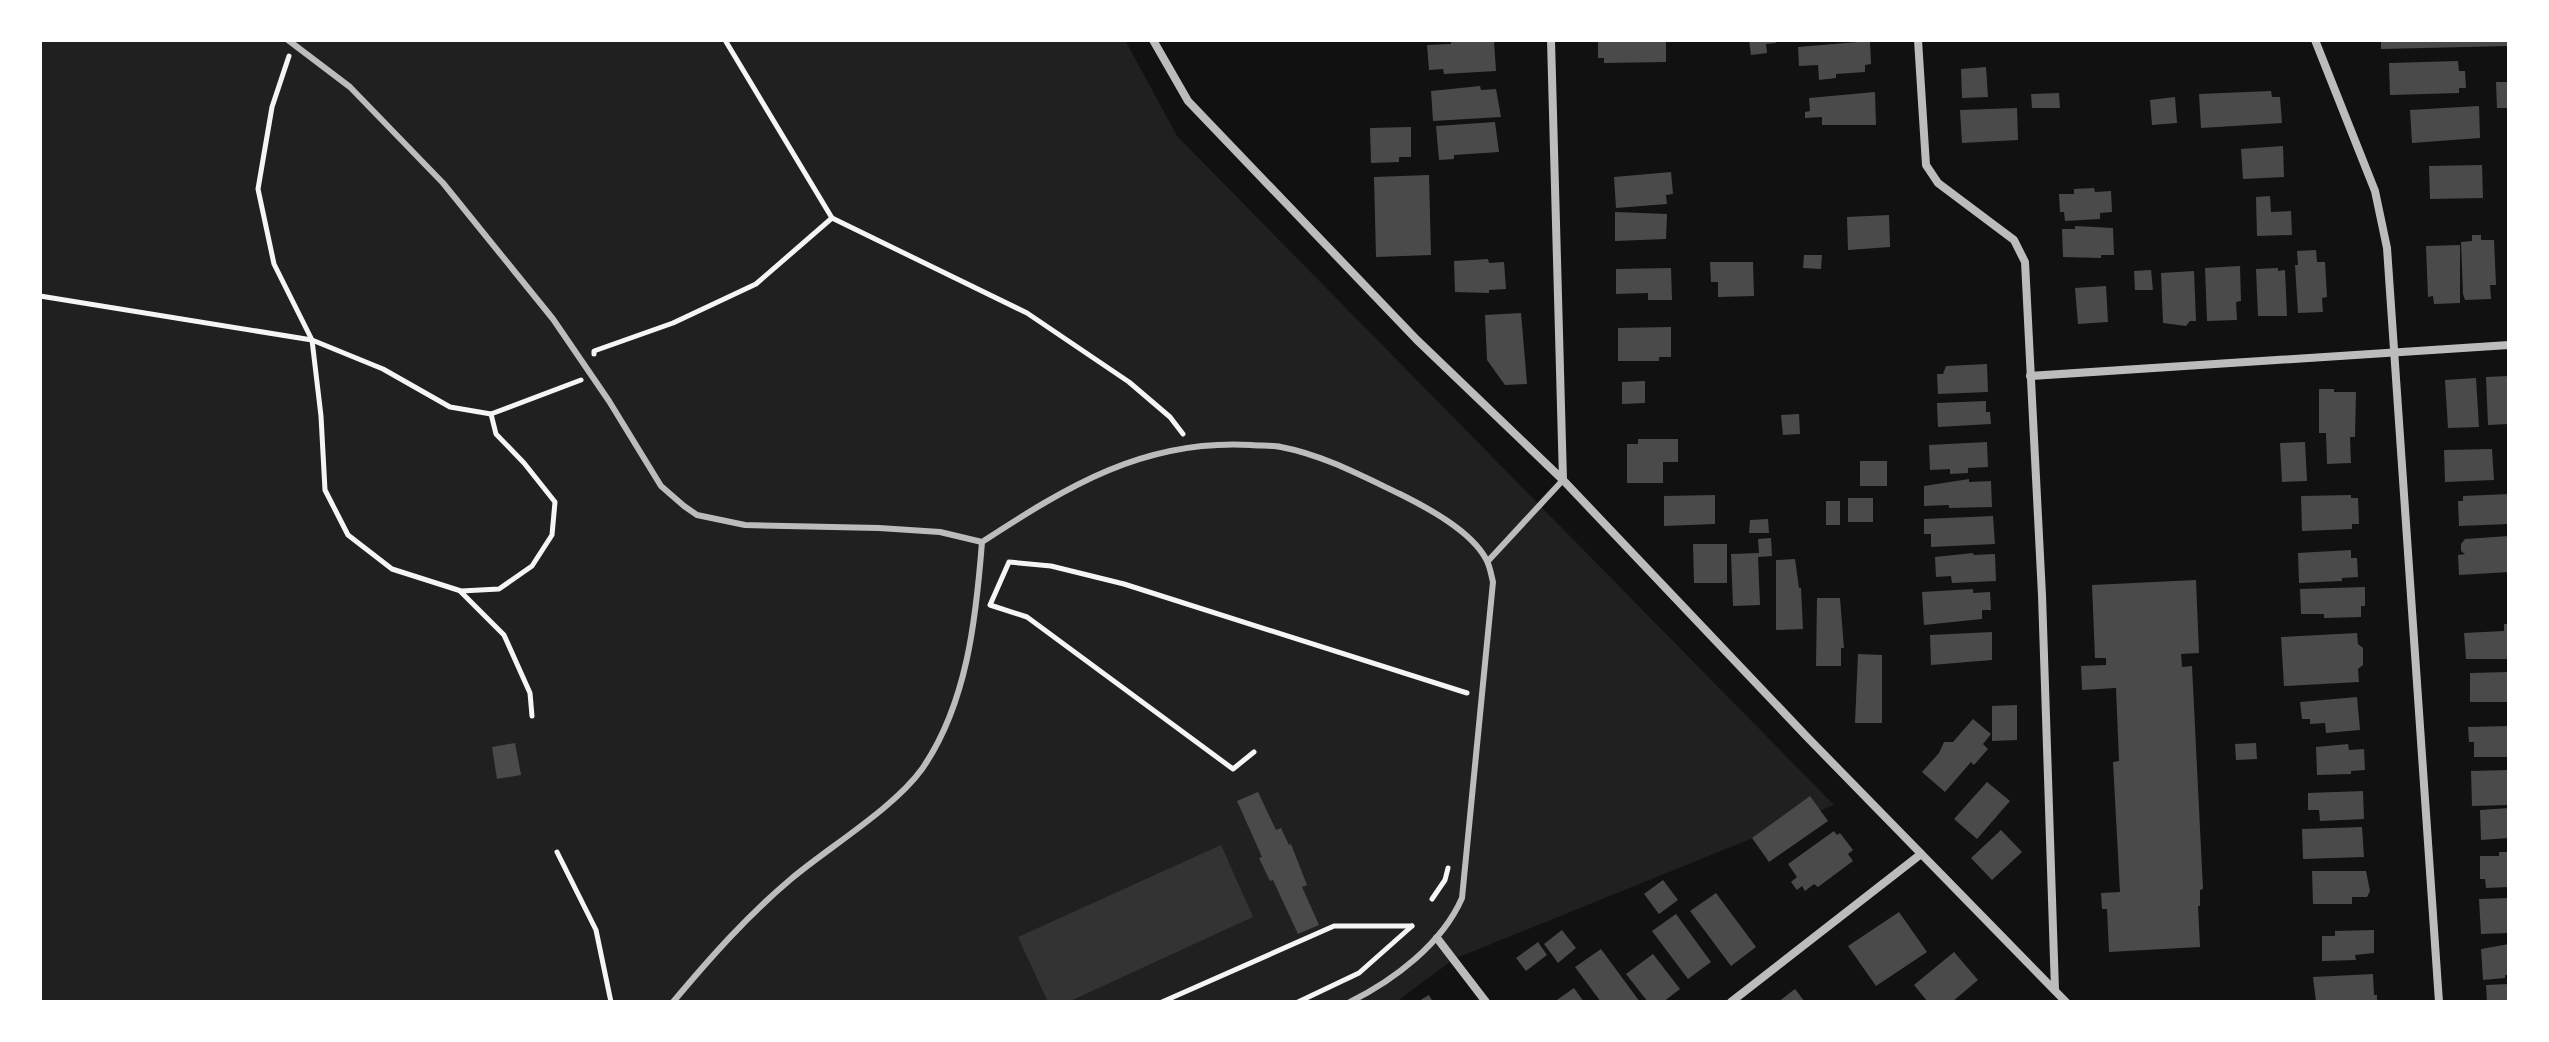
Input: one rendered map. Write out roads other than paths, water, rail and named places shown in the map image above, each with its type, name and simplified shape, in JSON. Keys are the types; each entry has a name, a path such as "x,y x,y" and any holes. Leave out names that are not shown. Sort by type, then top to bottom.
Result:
{"street":[{"path":"1153,40 1188,101 1417,340 1563,480 2066,1002"},
{"path":"1551,40 1563,480"},
{"path":"1918,40 1926,165 1938,183 2014,240 2025,262 2042,595 2055,991"},
{"path":"2315,40 2375,191 2387,248 2439,1002"},
{"path":"2030,376 2509,345"},
{"path":"1731,1002 1921,854"},
{"path":"1437,938 1486,1002"}],"lane":[{"path":"291,42 350,87 443,183 553,319 661,486 697,515 745,525 940,532 982,542 1042,502 1115,465 1193,446 1223,443 1281,447 1334,463 1430,508 1477,545 1488,561 1493,582 1462,898 1437,938 1397,973 1350,1002"},
{"path":"1488,561 1563,480"},
{"path":"673,1002 734,931 790,880 901,793 922,769 961,689 982,542"}]}
